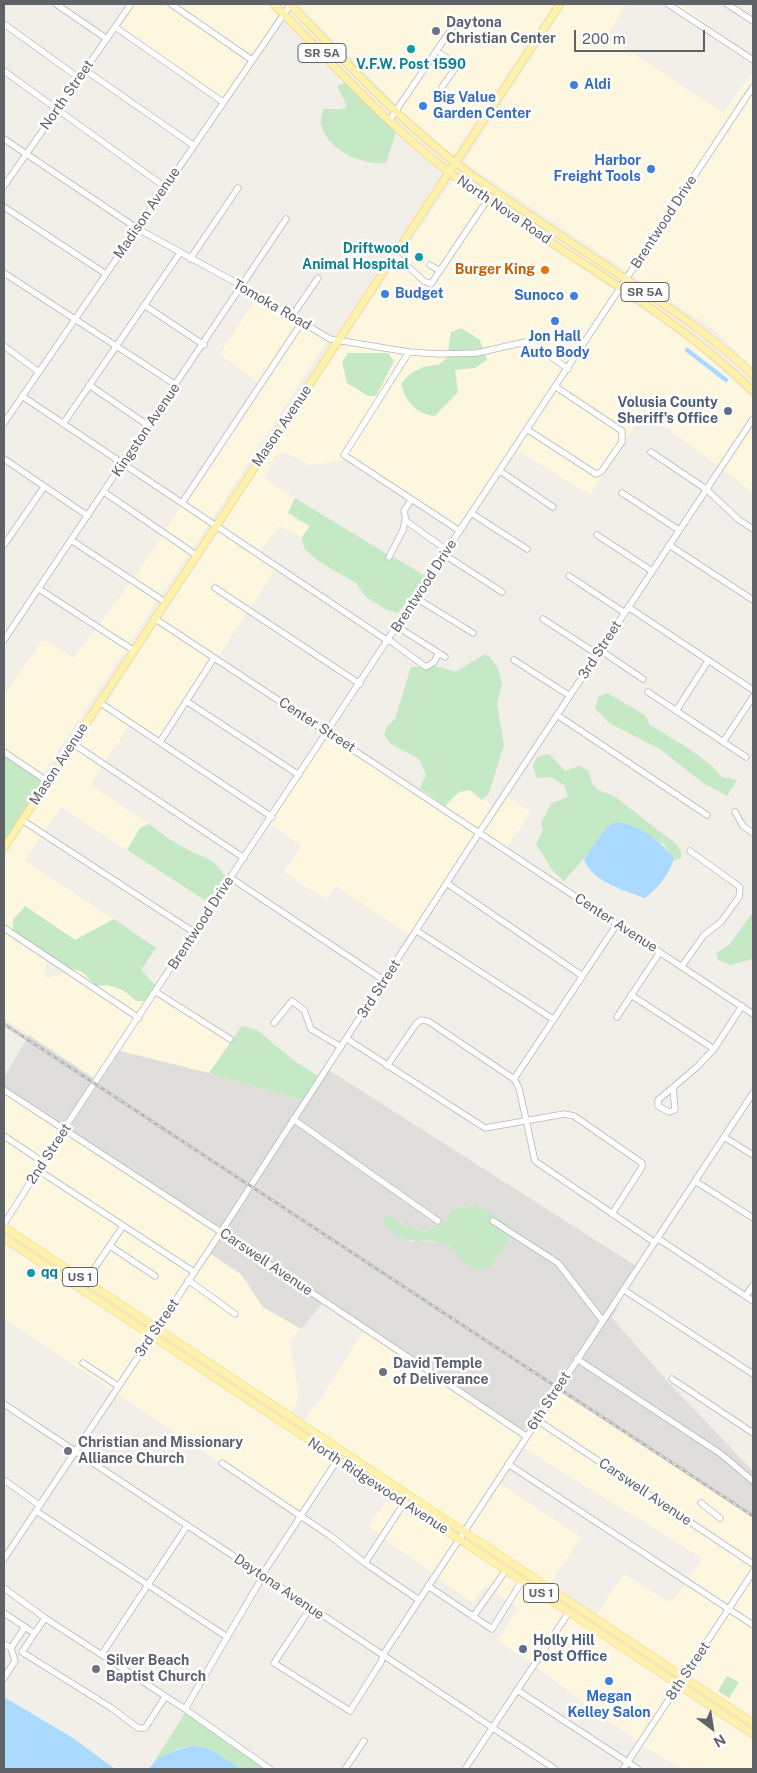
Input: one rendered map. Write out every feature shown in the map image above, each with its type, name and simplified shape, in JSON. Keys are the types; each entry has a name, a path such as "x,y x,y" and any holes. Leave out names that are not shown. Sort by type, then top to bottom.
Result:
{"main road":[{"name":"North Nova Road","path":"274,4 389,121 450,172 695,340 753,391"},
{"name":"North Nova Road","path":"290,4 396,112 456,163 693,325 753,375"},
{"name":"Mason Avenue","path":"4,848 164,602 339,342 394,254 560,4"},
{"path":"549,241 565,244 572,242"},
{"name":"North Ridgewood Avenue","path":"4,1226 753,1723"},
{"name":"North Ridgewood Avenue","path":"4,1238 753,1734"},
{"path":"328,1453 342,1451"},
{"path":"338,1459 354,1460"},
{"path":"569,1612 585,1612"}],"street":[{"path":"56,4 107,39"},
{"name":"North Street","path":"4,186 131,4"},
{"path":"171,4 252,60"},
{"name":"Madison Avenue","path":"4,423 290,4"},
{"path":"668,4 753,60"},
{"path":"727,4 753,20"},
{"path":"4,24 79,78"},
{"path":"389,121 454,25"},
{"path":"115,27 223,102"},
{"path":"441,54 459,63 442,87"},
{"path":"336,68 344,60"},
{"path":"85,70 193,145"},
{"path":"4,71 165,187"},
{"name":"Brentwood Drive","path":"95,1084 753,87"},
{"name":"Tomoka Road","path":"4,139 138,229 339,342 409,352 477,353 525,342 536,346 568,368"},
{"path":"190,259 238,188"},
{"path":"394,254 431,284 488,199"},
{"path":"4,207 106,274"},
{"name":"Kingston Avenue","path":"4,640 204,345 286,219"},
{"path":"63,424 180,253"},
{"path":"430,264 440,271"},
{"path":"4,273 176,385"},
{"path":"292,316 318,278"},
{"path":"144,305 204,345"},
{"path":"182,503 302,322"},
{"path":"4,346 39,372"},
{"path":"409,352 344,455 460,531"},
{"path":"89,385 149,426"},
{"path":"528,430 596,474 601,472 622,442 622,431 556,387"},
{"path":"22,396 426,667 442,655 398,627"},
{"name":"3rd Street","path":"4,1559 221,1232 293,1119 417,932 479,833 753,419"},
{"path":"651,452 706,489 739,520 753,530"},
{"path":"4,459 88,516"},
{"path":"500,471 553,507"},
{"path":"4,545 44,487"},
{"path":"104,492 196,554"},
{"path":"622,493 679,530"},
{"path":"389,557 402,530 405,520 404,511 411,500"},
{"path":"471,513 527,549"},
{"path":"405,520 446,553 502,592"},
{"path":"596,536 652,571"},
{"path":"71,540 164,602"},
{"path":"669,545 753,600"},
{"path":"569,576 753,690"},
{"path":"215,588 360,684"},
{"path":"39,589 133,650"},
{"path":"416,598 474,633"},
{"name":"Center Street","path":"154,618 479,833"},
{"path":"543,619 643,679"},
{"path":"160,742 214,658"},
{"path":"514,660 570,696"},
{"path":"676,711 708,661"},
{"path":"648,692 746,758"},
{"path":"723,742 753,697"},
{"path":"186,701 299,775"},
{"path":"99,702 272,817"},
{"path":"558,715 707,814"},
{"path":"72,743 244,858"},
{"path":"4,752 47,781"},
{"path":"735,812 743,826 753,833"},
{"path":"22,820 195,933"},
{"name":"Center Avenue","path":"479,833 753,1014"},
{"path":"682,966 704,935 721,922 739,897 740,886 690,851"},
{"path":"231,878 385,981"},
{"path":"448,884 581,975"},
{"path":"514,1078 581,975 617,924"},
{"path":"4,928 139,1018"},
{"path":"417,932 553,1019"},
{"path":"617,1017 660,952"},
{"path":"156,992 230,1039"},
{"path":"631,995 714,1049"},
{"path":"274,1023 292,1002 304,1010 311,1029 341,1047"},
{"path":"672,1088 675,1110 669,1112 658,1106 658,1100 672,1088 698,1067 714,1049 742,1006"},
{"path":"387,1066 416,1024 422,1020 428,1020 514,1078 519,1088 535,1161 612,1214 753,1301"},
{"path":"346,1039 478,1126 492,1128 564,1114 574,1116 642,1163 642,1167 612,1214"},
{"name":"2nd Street","path":"4,1226 64,1129 95,1084"},
{"name":"Carswell Avenue","path":"4,1090 221,1232 526,1436"},
{"name":"6th Street","path":"311,1608 274,1663 350,1711 428,1586 753,1093"},
{"path":"293,1119 438,1222"},
{"path":"4,1136 43,1162"},
{"path":"724,1137 753,1155"},
{"path":"38,1170 194,1272"},
{"path":"695,1181 753,1218"},
{"path":"493,1221 558,1263 603,1321"},
{"path":"86,1282 123,1226"},
{"path":"110,1246 155,1276"},
{"path":"188,1280 235,1314"},
{"path":"746,1296 753,1285"},
{"path":"624,1290 753,1374"},
{"path":"577,1360 721,1454 753,1481"},
{"path":"84,1363 118,1386"},
{"path":"672,1380 753,1433"},
{"name":"Daytona Avenue","path":"4,1404 555,1769"},
{"name":"Carswell Avenue","path":"537,1420 753,1564"},
{"path":"185,1709 262,1575 338,1459"},
{"path":"222,1463 301,1516 365,1564 419,1600"},
{"path":"508,1464 753,1625"},
{"path":"4,1480 38,1508 227,1637"},
{"path":"365,1564 404,1503"},
{"path":"701,1503 720,1518"},
{"path":"102,1654 187,1526"},
{"path":"474,1617 506,1570"},
{"name":"8th Street","path":"623,1769 753,1572"},
{"path":"428,1586 492,1629 522,1581"},
{"path":"4,1588 45,1618 185,1709 270,1769"},
{"path":"465,1769 569,1612"},
{"path":"4,1613 34,1633"},
{"path":"45,1618 22,1652 110,1707 138,1728 145,1728 165,1697"},
{"path":"11,1648 25,1627"},
{"path":"4,1644 11,1648 15,1661 4,1678"},
{"path":"518,1690 638,1769"},
{"path":"345,1769 364,1741"}],"shaded area":[{"path":"134,4 167,4 249,60 222,98 119,26"},
{"path":"175,4 266,4 278,16 251,56"},
{"path":"298,4 554,4 453,155 400,109 457,25 453,22 397,105","holes":["440,51 457,62 461,57 465,60 443,90 439,87 454,66 438,55"]},
{"path":"566,4 626,4 607,36 723,113 753,71 753,83 628,272 464,162"},
{"path":"662,4 753,63 753,66"},
{"path":"672,4 680,4 753,58"},
{"path":"753,92 753,368 713,329 632,275"},
{"path":"453,180 483,202 439,268 429,261 427,265 437,272 430,281 401,256"},
{"path":"487,205 616,291 567,365 526,340 483,349 439,352 345,340 398,260 433,286"},
{"path":"620,294 686,339 753,398 753,415 718,466 644,411 625,441 624,431 559,386"},
{"path":"256,298 299,323 259,384 220,354"},
{"path":"303,325 328,340 211,520 186,502"},
{"path":"525,344 535,348 565,369 459,527 347,454 411,354 449,356 440,364 423,367 458,382 455,370 485,354"},
{"path":"342,345 405,354 340,455 353,464 345,460 311,465 287,453 275,455 265,479 295,498 292,503 294,519 310,526 302,537 279,526 260,553 221,527"},
{"path":"557,390 620,432 620,441 600,470 596,471 531,429"},
{"path":"753,424 753,492 722,469"},
{"path":"529,433 595,476 603,474 610,464 590,495 517,450"},
{"path":"182,505 209,524 192,549 165,531"},
{"path":"219,531 276,569 250,608 214,585 212,589 247,612 218,657 161,619"},
{"path":"163,535 190,553 160,596 133,579"},
{"path":"131,582 157,600 129,645 99,625"},
{"path":"158,623 211,658 160,738 106,704"},
{"path":"96,629 126,649 42,775 4,748 4,695 43,639 74,658"},
{"path":"103,708 130,725 105,762 79,745"},
{"path":"328,735 476,834 411,936 336,886 326,900 284,872 301,846 270,824"},
{"path":"76,748 102,766 91,785 149,824 140,828 127,850 61,807 44,832 27,821"},
{"path":"380,764 445,805 459,792 470,790 494,807 479,830"},
{"path":"507,796 531,813 506,848 483,833"},
{"path":"24,825 41,836 25,861 114,919 75,940 25,906 13,931 4,925 4,856"},
{"path":"4,931 47,959 44,977 49,978 66,972 136,1018 95,1079 4,1018"},
{"path":"77,969 96,986 72,970"},
{"path":"112,984 128,993 136,1001 156,986 138,1014 96,986"},
{"path":"161,989 234,1039 209,1073 120,1051 157,995 231,1042 233,1039 160,991"},
{"path":"29,1035 95,1079 63,1126 4,1087 4,1077"},
{"path":"120,1051 209,1073 303,1100 220,1228 67,1129"},
{"path":"329,1070 636,1266 602,1317 559,1261 511,1230 498,1218 476,1205 452,1210 447,1221 439,1225 441,1221 296,1119"},
{"path":"4,1092 61,1130 42,1159 4,1133"},
{"path":"294,1123 439,1225 425,1232 403,1225 399,1220 410,1242 417,1240 444,1243 455,1248 462,1261 489,1268 511,1236 556,1265 600,1321 523,1431 224,1231"},
{"path":"65,1133 218,1232 193,1269 41,1169"},
{"path":"4,1139 39,1163 4,1220"},
{"path":"39,1173 120,1227 86,1278 6,1226"},
{"path":"124,1230 190,1273 156,1325 90,1281 111,1249 156,1279 158,1276 113,1245"},
{"path":"222,1235 323,1303 301,1329 263,1307 241,1274 209,1253"},
{"path":"4,1244 148,1338 117,1383 82,1360 81,1363 115,1387 112,1390 4,1319"},
{"path":"209,1253 241,1274 263,1307 300,1328 290,1341 298,1390 297,1402 290,1413 160,1328 189,1283 236,1317 238,1313 192,1280"},
{"path":"623,1295 612,1318 669,1383 753,1471 753,1478 580,1359"},
{"path":"364,1330 523,1437 464,1528 303,1421 322,1397"},
{"path":"152,1340 334,1460 300,1512 221,1460 219,1462 116,1393"},
{"path":"577,1363 720,1456 742,1474 753,1484 753,1517 559,1391"},
{"path":"559,1391 753,1517 753,1561 540,1419","holes":["700,1500 723,1517 721,1521 698,1504"]},
{"path":"538,1423 753,1567 728,1606 688,1580 702,1558 522,1447"},
{"path":"499,1483 581,1537 550,1584 468,1530"},
{"path":"390,1497 400,1504 380,1535 368,1526"},
{"path":"404,1507 456,1540 433,1574 384,1538"},
{"path":"460,1543 502,1571 490,1589 485,1586 473,1603 437,1577"},
{"path":"507,1574 519,1582 507,1600 494,1592"},
{"path":"624,1574 670,1603 686,1584 726,1610 683,1673 596,1615"},
{"path":"753,1577 753,1622 732,1608"},
{"path":"523,1585 565,1613 532,1664 498,1640 518,1608 511,1603"},
{"path":"730,1612 753,1627 753,1719 688,1675"},
{"path":"570,1616 674,1687 638,1742 536,1667"},
{"path":"678,1690 753,1740 753,1769 682,1769 642,1745"}],"green space":[{"path":"344,83 396,132 386,163 367,162 357,159 338,149 324,133 321,122 323,109 342,109 347,106 337,86"},
{"path":"461,328 480,340 483,349 448,351 451,332"},
{"path":"348,353 388,353 394,361 376,396 368,396 347,383 342,362"},
{"path":"485,354 487,360 475,368 455,370 458,392 435,416 422,413 409,402 401,384 410,374 423,367 440,364 449,356"},
{"path":"295,498 387,554 386,557 389,560 392,556 427,577 398,613 385,609 366,597 356,583 318,561 304,548 302,537 310,526 288,513"},
{"path":"485,654 491,658 498,669 502,683 497,704 504,745 489,793 482,800 470,790 459,792 445,806 420,788 426,775 419,759 391,744 384,735 387,726 395,719 411,667 436,666 455,672"},
{"path":"607,693 645,715 650,725 688,748 712,766 722,777 737,780 727,796 703,783 660,749 609,723 595,708 598,697"},
{"path":"4,751 47,781 4,848"},
{"path":"549,754 565,771 579,766 588,770 592,783 598,790 614,796 675,843 681,851 681,859 673,860 664,844 606,828 593,848 564,881 553,871 536,844 543,830 541,823 552,803 568,797 564,785 550,777 537,778 533,766 537,757"},
{"path":"149,824 179,845 213,862 222,872 227,879 211,904 127,850 140,828"},
{"path":"25,906 75,940 114,919 156,948 141,970 156,986 144,1001 136,1001 127,993 113,986 96,986 82,972 72,970 13,931 13,920"},
{"path":"753,912 753,959 731,965 718,960 716,953 729,945"},
{"path":"242,1026 257,1030 293,1060 318,1076 303,1100 209,1073"},
{"path":"476,1205 501,1219 511,1230 492,1218 490,1222 511,1236 489,1268 475,1269 463,1262 452,1247 447,1244 406,1239 383,1223 385,1216 391,1216 403,1225 425,1232 447,1221 452,1210"},
{"path":"727,1676 739,1682 729,1698 718,1691"},
{"path":"185,1713 265,1769 241,1769 210,1749 194,1746 177,1749 154,1762"}],"water":[{"path":"615,822 624,823 648,834 663,846 674,859 662,881 645,898 601,879 588,867 584,859 606,828"},
{"path":"4,1697 73,1738 115,1769 4,1769"},
{"path":"194,1746 210,1749 241,1769 149,1769 163,1756"}],"waterway":[{"path":"687,350 726,380"}],"railway":[{"path":"4,1024 753,1516"}],"place":[{"name":"Daytona Christian Center","path":"436,31"},
{"name":"V.F.W. Post 1590","path":"411,49"},
{"name":"Aldi","path":"574,85"},
{"name":"Big Value Garden Center","path":"423,106"},
{"name":"Harbor Freight Tools","path":"651,169"},
{"name":"Driftwood Animal Hospital","path":"419,257"},
{"name":"Burger King","path":"545,270"},
{"name":"Budget","path":"385,294"},
{"name":"Sunoco","path":"574,296"},
{"name":"Jon Hall Auto Body","path":"555,321"},
{"name":"Volusia County Sheriff's Office","path":"728,411"},
{"name":"qq","path":"31,1273"},
{"name":"David Temple of Deliverance","path":"383,1372"},
{"name":"Christian and Missionary Alliance Church","path":"68,1451"},
{"name":"Holly Hill Post Office","path":"523,1649"},
{"name":"Silver Beach Baptist Church","path":"96,1669"},
{"name":"Megan Kelley Salon","path":"609,1681"}]}
